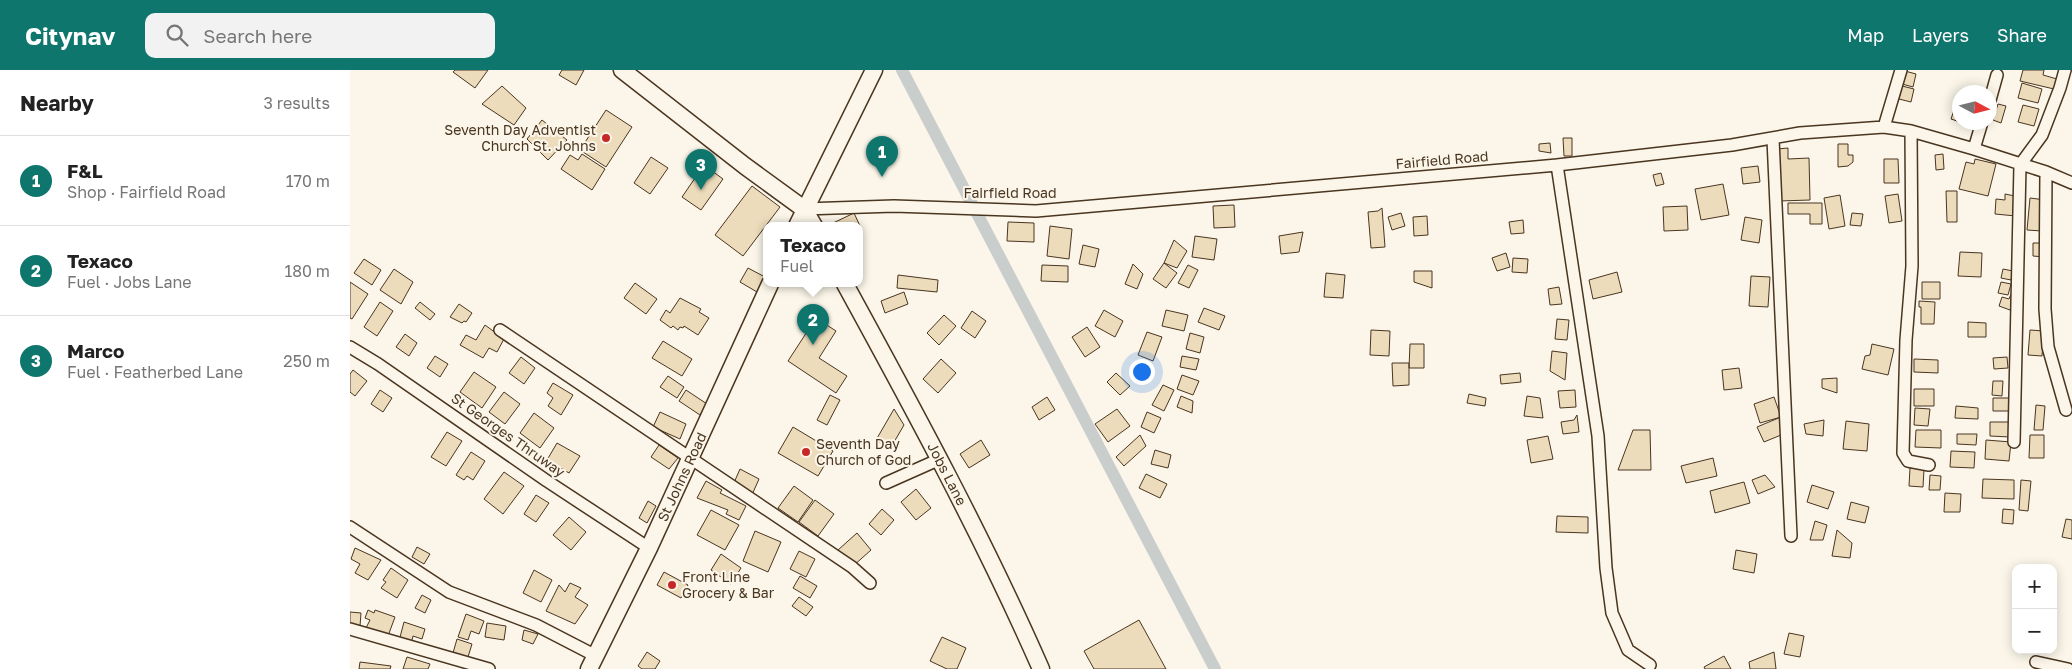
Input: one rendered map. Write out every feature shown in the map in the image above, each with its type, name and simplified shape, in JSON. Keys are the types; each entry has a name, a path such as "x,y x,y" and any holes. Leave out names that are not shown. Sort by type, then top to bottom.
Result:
{"main road":[{"path":"622,70 745,166 804,209 812,222"},
{"path":"799,222 874,70"},
{"name":"St Johns Road","path":"592,662 649,548 769,287"},
{"name":"Jobs Lane","path":"847,287 940,459 1009,596 1041,669"}],"street":[{"path":"1884,127 1901,70"},
{"path":"2014,442 2020,165 2042,135 2065,70"},
{"path":"1994,85 1997,75"},
{"name":"Fairfield Road","path":"804,209 894,206 1036,211 1557,165 1773,139 1800,133 1884,127 1911,132 1974,149 2046,172 2072,183"},
{"path":"1974,149 1980,130"},
{"path":"1911,132 1912,266 1906,340 1903,453 1908,461 1929,466"},
{"path":"1773,139 1791,536"},
{"path":"1557,165 1598,436 1606,568 1612,613 1628,650 1650,665"},
{"path":"2046,172 2045,309 2048,347 2066,410"},
{"path":"500,330 852,567 870,583"},
{"name":"St Georges Thruway","path":"350,347 378,364 547,481 649,548"},
{"path":"886,483 940,459"},
{"path":"350,527 449,592 536,625 592,662"},
{"path":"350,629 489,669"},
{"path":"2036,662 2068,669"}],"building":[{"path":"455,70 488,70 475,88 453,72"},
{"path":"562,70 584,70 576,85 559,75"},
{"path":"2023,70 2044,70 2043,75 2057,79 2054,89 2020,81"},
{"path":"1905,71 1916,74 1913,87 1902,84"},
{"path":"2022,83 2042,89 2038,103 2018,98"},
{"path":"502,86 526,108 514,125 482,104"},
{"path":"1902,86 1914,89 1911,102 1899,99"},
{"path":"1998,104 2006,106 2001,123 1997,122"},
{"path":"2023,105 2039,109 2034,126 2018,122"},
{"name":"Seventh Day Adventist Church St. Johns","path":"606,110 632,127 606,167 580,150"},
{"path":"542,120 567,140 548,160 527,139"},
{"path":"1563,138 1572,138 1572,156 1564,156"},
{"path":"1550,143 1551,153 1539,151 1539,144"},
{"path":"1838,144 1848,144 1848,155 1853,155 1853,162 1848,166 1838,167"},
{"path":"1788,148 1788,159 1809,158 1810,200 1779,201 1777,149"},
{"path":"582,154 605,169 592,190 561,169 570,155 578,160"},
{"path":"1943,154 1944,169 1936,170 1935,155"},
{"path":"651,157 668,168 650,194 634,183"},
{"path":"1884,159 1898,159 1899,183 1884,183"},
{"path":"1975,159 1996,164 1988,196 1959,189 1966,162 1974,164"},
{"path":"704,165 723,179 701,210 682,197"},
{"path":"1758,166 1760,182 1743,184 1741,168"},
{"path":"1661,173 1664,184 1656,186 1653,175"},
{"path":"1723,184 1729,215 1701,220 1695,189"},
{"path":"752,186 780,207 769,222 763,222 763,230 743,256 715,235"},
{"path":"1946,191 1957,191 1957,222 1947,222"},
{"path":"1898,194 1902,221 1889,223 1885,196"},
{"path":"2005,194 2015,196 2016,216 1995,214 1996,199 2005,200"},
{"path":"1840,195 1845,226 1829,229 1824,198"},
{"path":"2030,198 2045,200 2042,231 2027,230"},
{"path":"1788,203 1822,203 1822,224 1810,224 1810,214 1788,214"},
{"path":"1234,205 1235,227 1214,228 1213,206"},
{"path":"1687,206 1688,230 1664,231 1663,207"},
{"path":"1382,208 1385,247 1371,248 1368,212 1378,211"},
{"path":"854,213 858,222 835,222"},
{"path":"1401,213 1405,226 1392,230 1388,217"},
{"path":"1852,213 1863,214 1861,226 1850,225"},
{"path":"1427,216 1428,235 1414,236 1413,217"},
{"path":"1745,217 1762,220 1759,243 1741,240"},
{"path":"1523,220 1524,233 1511,234 1509,222"},
{"path":"1008,222 1034,223 1034,242 1007,241"},
{"path":"1050,226 1072,229 1069,259 1047,256"},
{"path":"1303,232 1299,252 1281,254 1279,236"},
{"path":"1195,236 1217,239 1214,260 1192,257"},
{"path":"1174,240 1187,251 1177,268 1164,263"},
{"path":"2033,243 2044,243 2044,257 2033,256"},
{"path":"1083,245 1099,249 1095,267 1079,264"},
{"path":"1960,252 1982,253 1981,277 1958,276"},
{"path":"1506,253 1510,267 1497,271 1492,258"},
{"path":"1513,258 1528,259 1527,273 1512,272"},
{"path":"364,259 381,270 372,285 354,273"},
{"path":"1164,263 1177,273 1166,288 1153,279"},
{"path":"1133,264 1143,274 1137,289 1125,284"},
{"path":"1042,265 1068,266 1068,282 1041,281"},
{"path":"1188,265 1198,270 1189,288 1178,283"},
{"path":"748,268 763,276 763,281 757,292 740,282"},
{"path":"394,269 413,282 401,304 380,290"},
{"path":"2003,269 2013,271 2011,280 2001,278"},
{"path":"1414,271 1432,271 1432,288 1414,282"},
{"path":"1617,272 1622,292 1593,299 1589,280"},
{"path":"1326,273 1345,275 1343,298 1324,297"},
{"path":"898,275 938,280 937,292 897,288"},
{"path":"1751,276 1770,277 1768,307 1749,306"},
{"path":"350,282 368,294 352,319 350,318"},
{"path":"1922,282 1940,282 1940,299 1922,299"},
{"path":"2001,282 2011,284 2008,295 1998,293"},
{"path":"635,283 657,299 646,314 624,298"},
{"path":"1559,287 1562,304 1550,305 1548,289"},
{"path":"904,292 908,304 885,313 881,301"},
{"path":"2011,294 2016,295 2010,310 1999,306 2002,297 2009,299"},
{"path":"680,298 701,309 699,312 709,318 698,335 684,326 678,330 673,326 671,328 660,320 666,310 670,313"},
{"path":"1919,301 1935,302 1934,324 1921,324"},
{"path":"380,302 393,311 377,336 364,327"},
{"path":"420,302 435,314 430,320 415,308"},
{"path":"459,304 472,313 466,322 462,323 450,317"},
{"path":"1204,308 1225,316 1219,330 1198,322"},
{"path":"1104,310 1123,321 1115,337 1095,326"},
{"path":"1166,310 1188,315 1184,331 1162,326"},
{"path":"972,311 986,321 975,338 961,328"},
{"path":"944,315 956,326 939,345 927,333"},
{"path":"816,318 836,331 819,358 847,376 836,393 788,361"},
{"path":"1557,319 1569,320 1567,340 1555,339"},
{"path":"1968,322 1986,323 1986,337 1968,337"},
{"path":"485,325 504,339 497,352 489,348 483,358 460,345 466,335 476,340"},
{"path":"1087,327 1100,347 1085,357 1072,337"},
{"path":"1371,330 1390,331 1389,356 1370,355"},
{"path":"2030,330 2044,331 2042,356 2028,355"},
{"path":"1147,332 1162,337 1153,361 1138,355"},
{"path":"1190,333 1204,337 1200,353 1186,349"},
{"path":"405,334 417,343 409,356 396,347"},
{"path":"663,341 692,359 682,376 652,358"},
{"path":"1410,344 1424,344 1424,368 1409,368"},
{"path":"1872,344 1894,349 1888,375 1862,369 1865,356 1870,355"},
{"path":"1552,351 1567,353 1565,380 1550,371"},
{"path":"435,356 448,364 440,377 427,368"},
{"path":"1182,356 1199,359 1196,370 1180,367"},
{"path":"521,357 535,368 524,384 509,373"},
{"path":"2007,357 2008,368 1994,369 1993,358"},
{"path":"941,359 956,373 938,393 923,379"},
{"path":"1914,359 1938,360 1938,373 1914,372"},
{"path":"1392,363 1409,363 1409,385 1393,386"},
{"path":"1739,368 1742,388 1724,390 1722,370"},
{"path":"353,370 367,381 355,396 350,392 350,374"},
{"path":"474,372 496,387 482,408 460,392"},
{"path":"1116,373 1130,386 1120,395 1107,382"},
{"path":"1520,373 1521,382 1501,384 1500,375"},
{"path":"1182,375 1199,381 1193,395 1177,389"},
{"path":"668,376 684,387 677,398 660,387"},
{"path":"1837,378 1837,393 1822,388 1822,379"},
{"path":"1993,381 2003,381 2002,396 1992,395"},
{"path":"553,383 573,395 561,415 548,406 553,398 547,393"},
{"path":"1163,385 1174,390 1164,411 1152,405"},
{"path":"1914,389 1934,389 1934,406 1914,406"},
{"path":"380,390 392,398 383,412 371,404"},
{"path":"686,390 707,404 700,415 679,401"},
{"path":"1575,390 1576,407 1560,408 1558,391"},
{"path":"504,392 520,404 505,424 489,412"},
{"path":"1469,394 1486,398 1485,406 1467,403"},
{"path":"830,395 840,400 827,425 817,420"},
{"path":"1181,396 1193,401 1192,413 1177,407"},
{"path":"1527,396 1540,398 1543,418 1524,416"},
{"path":"1047,397 1055,410 1039,420 1032,407"},
{"path":"1774,397 1781,417 1760,423 1754,404"},
{"path":"1993,398 2011,398 2011,411 1993,411"},
{"path":"2036,405 2045,406 2043,430 2034,430"},
{"path":"1956,406 1978,408 1978,419 1955,418"},
{"path":"1915,408 1930,409 1928,426 1914,425"},
{"path":"894,409 904,425 890,449 876,440"},
{"path":"1117,409 1130,426 1108,442 1095,424"},
{"path":"660,412 686,424 680,439 653,427"},
{"path":"1147,412 1161,418 1154,433 1141,427"},
{"path":"534,413 554,428 540,448 520,433"},
{"path":"1577,415 1579,432 1563,434 1561,422 1574,420"},
{"path":"1781,417 1781,435 1764,442 1757,427"},
{"path":"1824,420 1823,436 1806,434 1804,424"},
{"path":"1846,421 1869,424 1867,451 1843,449"},
{"path":"1990,422 2010,422 2010,437 1990,436"},
{"name":"Seventh Day Church of God","path":"793,427 833,451 818,476 778,453"},
{"path":"1633,430 1650,430 1651,470 1618,470"},
{"path":"1916,430 1941,430 1941,448 1915,447"},
{"path":"447,432 462,441 446,466 431,457"},
{"path":"1957,434 1977,434 1976,445 1957,444"},
{"path":"1140,435 1146,446 1124,466 1116,457"},
{"path":"2030,435 2044,435 2044,458 2029,458"},
{"path":"1548,436 1553,459 1531,463 1527,440"},
{"path":"981,440 990,455 969,468 960,454"},
{"path":"1986,440 2011,442 2009,461 1985,459"},
{"path":"557,443 580,456 569,473 547,460"},
{"path":"659,445 678,458 669,469 651,457"},
{"path":"1155,450 1171,455 1168,468 1151,464"},
{"path":"1951,451 1975,452 1974,468 1950,467"},
{"path":"471,452 485,461 473,480 467,476 464,480 456,475"},
{"path":"1713,458 1717,476 1686,483 1681,466"},
{"path":"1910,468 1924,469 1923,487 1909,486"},
{"path":"740,469 759,479 751,497 733,485"},
{"path":"504,472 524,486 503,514 484,499"},
{"path":"1146,474 1167,484 1160,498 1139,488"},
{"path":"1765,475 1775,487 1758,494 1752,480"},
{"path":"1930,475 1941,476 1940,490 1929,490"},
{"path":"1983,479 2014,480 2014,499 1982,498"},
{"path":"2021,480 2031,481 2028,511 2019,510"},
{"path":"706,481 722,490 720,493 746,506 739,520 726,514 728,510 697,498"},
{"path":"1744,482 1750,503 1715,513 1710,491"},
{"path":"1812,485 1834,492 1828,509 1807,502"},
{"path":"794,486 813,500 798,522 778,508"},
{"path":"916,489 931,508 916,520 901,502"},
{"path":"1945,493 1961,494 1960,512 1944,512"},
{"path":"536,495 549,503 536,522 524,514"},
{"path":"815,500 834,514 818,536 799,522"},
{"path":"648,501 656,506 647,523 639,518"},
{"path":"1851,502 1869,507 1865,523 1847,519"},
{"path":"882,509 894,520 881,535 869,524"},
{"path":"2003,509 2014,510 2013,524 2002,523"},
{"path":"711,510 739,525 725,550 697,535"},
{"path":"1557,516 1588,517 1588,533 1556,532"},
{"path":"569,517 586,532 571,550 553,535"},
{"path":"2066,519 2072,520 2072,539 2062,537"},
{"path":"1815,521 1827,525 1823,540 1810,540"},
{"path":"1837,530 1852,543 1850,558 1832,556"},
{"path":"755,531 781,542 768,572 743,561"},
{"path":"857,533 871,550 852,567 838,550"},
{"path":"417,547 430,554 424,564 412,557"},
{"path":"355,548 381,560 368,580 355,573 360,564 351,559"},
{"path":"1736,550 1757,554 1754,573 1733,569"},
{"path":"799,551 815,559 806,577 790,569"},
{"path":"721,554 741,568 731,584 711,570"},
{"path":"391,568 408,580 397,598 381,588 386,582 383,580"},
{"path":"534,570 552,580 541,602 523,593"},
{"name":"Front Line Grocery & Bar","path":"664,572 688,585 681,598 657,585"},
{"path":"800,576 817,586 810,598 793,588"},
{"path":"570,583 581,588 575,597 588,605 575,624 546,611 559,585 565,592"},
{"path":"422,595 431,600 425,613 415,608"},
{"path":"799,597 813,607 806,616 792,606"},
{"path":"368,610 374,613 375,610 395,617 388,636 366,628 370,620 365,618"},
{"path":"350,612 361,613 360,626 350,625"},
{"path":"466,614 484,621 479,634 471,631 468,640 458,637"},
{"path":"1139,620 1166,669 1094,669 1084,651"},
{"path":"404,622 425,629 422,639 413,636 411,644 399,641"},
{"path":"487,623 506,626 504,640 485,637"},
{"path":"524,630 538,634 533,644 522,640"},
{"path":"1789,633 1804,636 1800,657 1784,654"},
{"path":"942,637 966,648 957,669 947,669 930,661"},
{"path":"457,639 472,644 468,657 453,653"},
{"path":"647,652 660,661 655,669 642,669 638,666"},
{"path":"1774,652 1776,669 1750,669 1749,662"},
{"path":"1724,656 1731,669 1705,669 1704,667"},
{"path":"407,657 430,664 428,669 403,669"},
{"path":"360,662 391,666 390,669 359,669"}],"waterway":[{"path":"902,70 1215,669"}],"place":[{"name":"Seventh Day Adventist Church St. Johns","path":"606,138"},
{"name":"F&L","path":"882,177"},
{"name":"Marco","path":"701,190"},
{"name":"Texaco","path":"813,345"},
{"name":"Seventh Day Church of God","path":"806,452"},
{"name":"Front Line Grocery & Bar","path":"672,585"}]}
